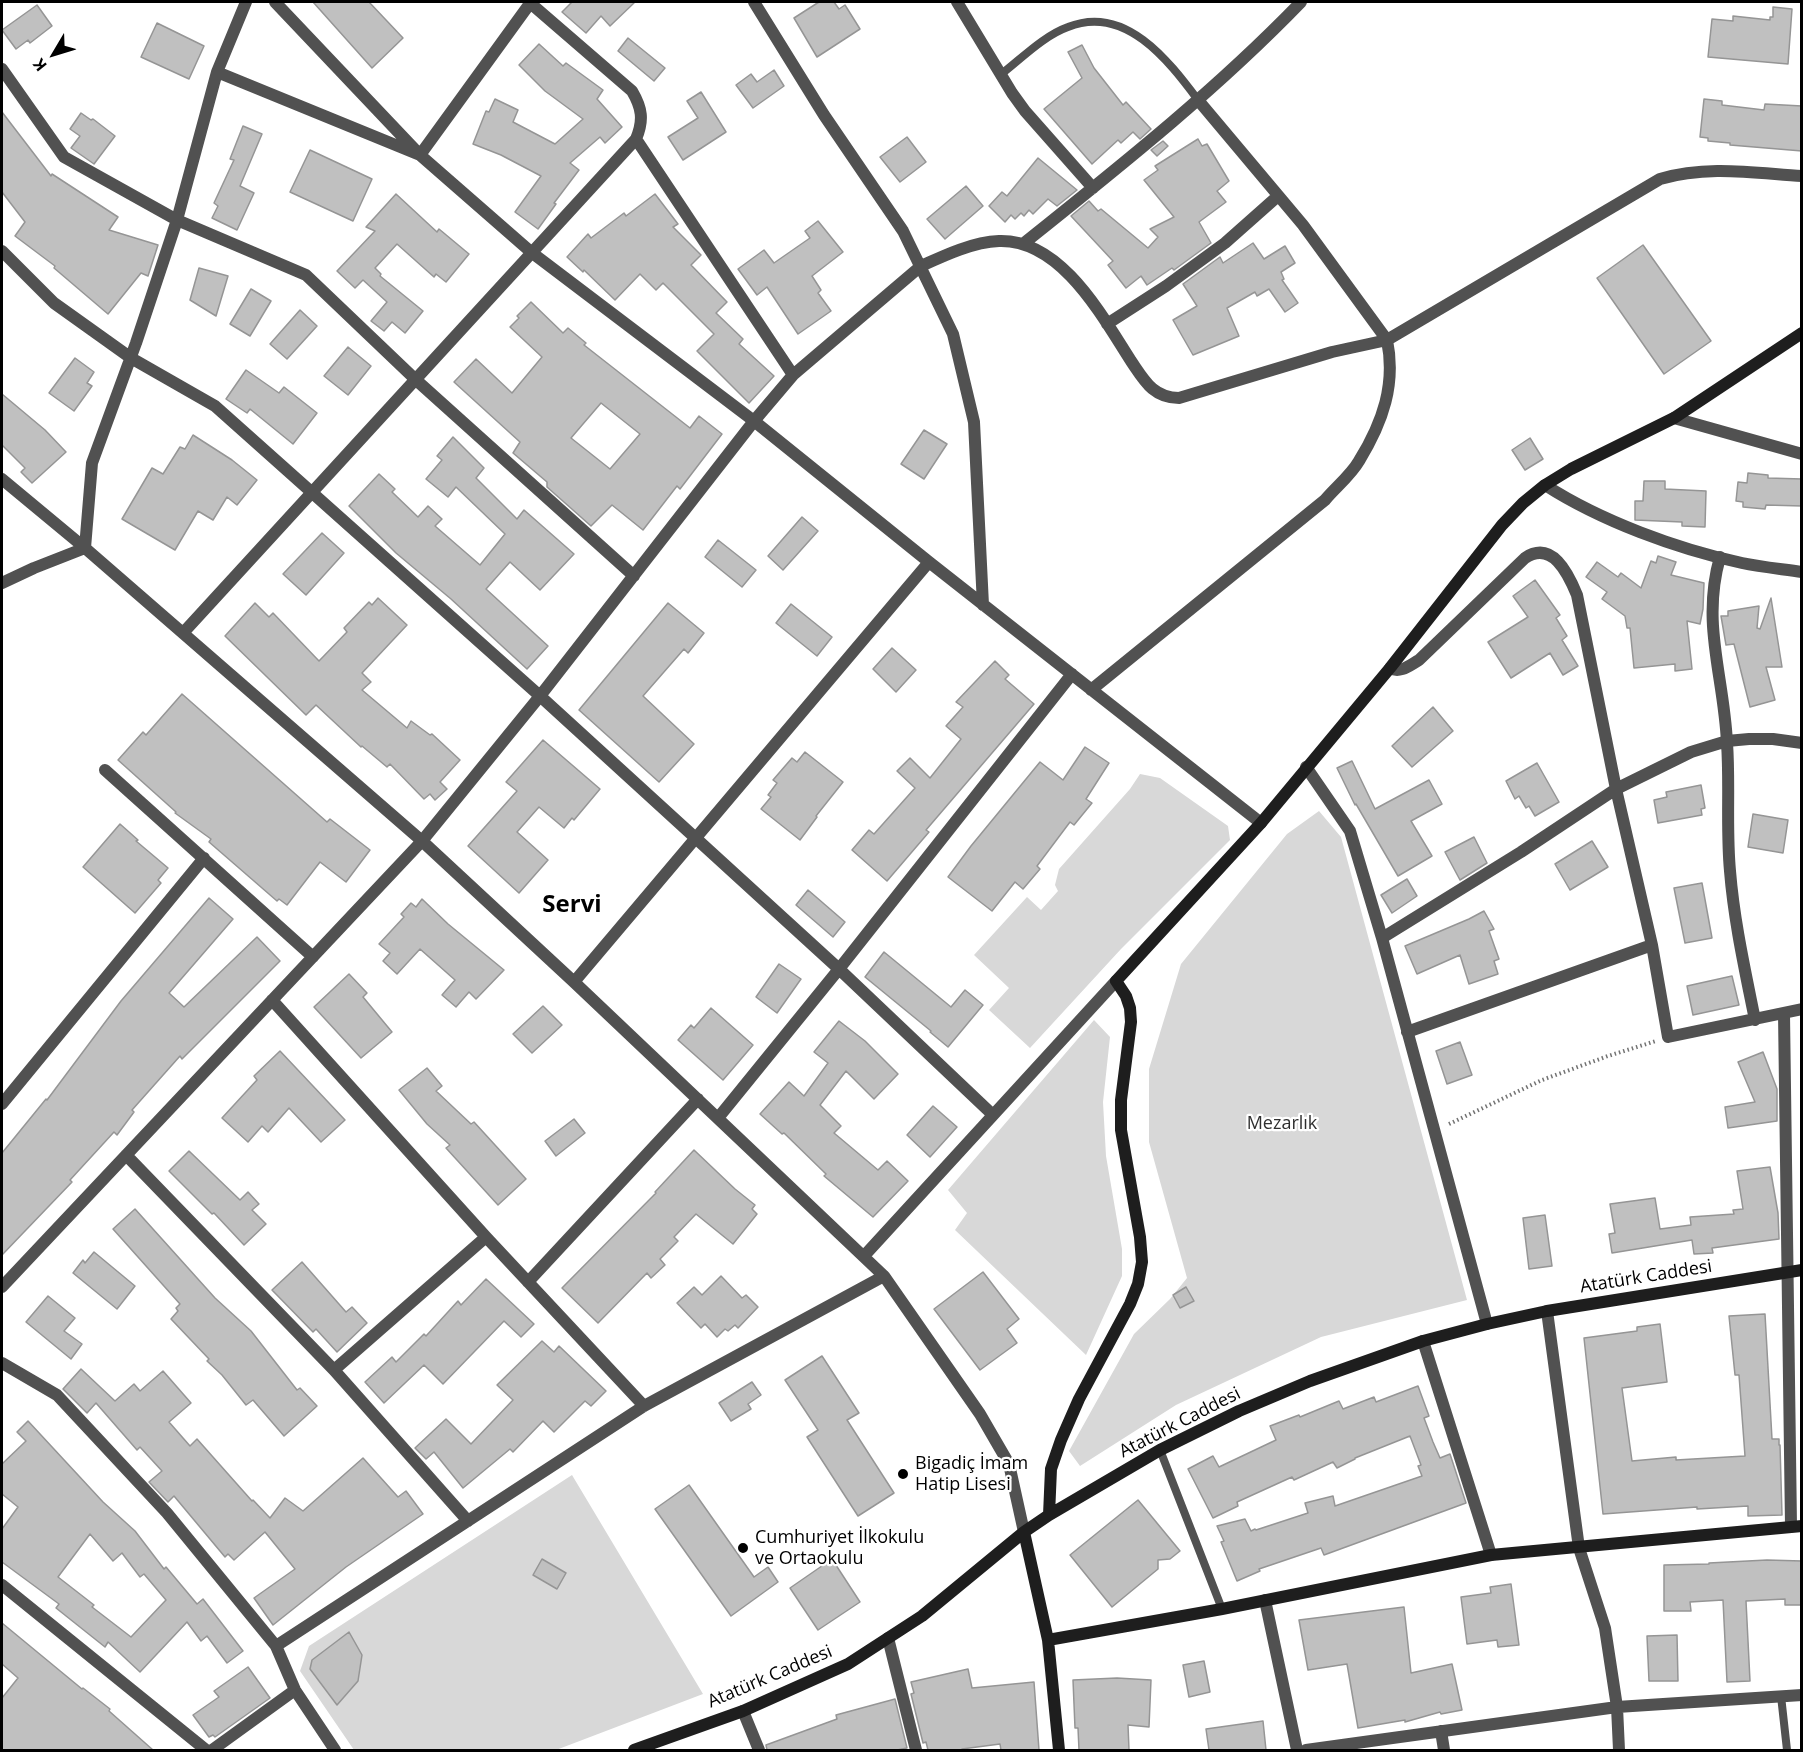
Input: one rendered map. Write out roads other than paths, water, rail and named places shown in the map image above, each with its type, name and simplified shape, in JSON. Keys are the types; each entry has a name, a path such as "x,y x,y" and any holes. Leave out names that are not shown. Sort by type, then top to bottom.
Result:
{"street":[{"path":"85,548 92,463 131,358 177,220 217,72 246,2"},
{"path":"275,2 420,155 531,252 754,421 928,562 1261,823"},
{"path":"183,633 636,139 642,117 640,105 632,91 530,2 420,155"},
{"path":"754,2 824,116 903,231 953,334 974,423 983,605"},
{"path":"957,2 1000,75 1025,111 1093,188"},
{"path":"1023,244 1154,140 1264,40 1300,2"},
{"path":"2,69 64,157 177,220 306,275 415,379 634,576"},
{"path":"217,72 420,155"},
{"path":"1091,690 1325,500 1359,462 1387,400 1391,361 1387,340 1303,225 1198,100"},
{"path":"636,139 793,375"},
{"path":"2,1287 422,841 540,696 754,421 793,375 921,266 947,254 998,241 1023,244 1036,249 1053,258 1081,289 1154,392 1169,398 1179,398 1332,352 1387,340 1660,179 1683,172 1709,170 1802,176"},
{"path":"1107,324 1166,286 1225,243 1278,196"},
{"path":"2,251 54,303 131,358 215,406 540,696 839,969 993,1115"},
{"path":"864,1256 1261,823 1390,668 1502,525 1523,503 1545,485 1571,469 1674,418 1802,333"},
{"path":"1674,418 1802,454"},
{"path":"2,479 85,548 422,841 884,1276 980,1414 1009,1464 1048,1640 1059,1750"},
{"path":"1545,485 1589,510 1662,540 1742,563 1802,572"},
{"path":"2,583 85,548"},
{"path":"1390,668 1401,670 1419,660 1532,553 1551,554 1566,571 1577,595 1616,789 1652,945 1668,1037 1802,1009"},
{"path":"1720,557 1713,590 1712,625 1727,741 1730,869 1735,919 1755,1020"},
{"path":"574,982 928,562"},
{"path":"718,1118 1072,675"},
{"path":"1382,938 1521,852 1616,789 1691,752 1727,741 1773,739 1802,743"},
{"path":"1306,767 1350,831 1382,938 1487,1324"},
{"path":"105,770 313,957"},
{"path":"2,1104 204,858"},
{"path":"1407,1032 1652,945"},
{"path":"1049,1515 1051,1469 1060,1440 1083,1390 1130,1304 1138,1284 1142,1262 1140,1237 1121,1130 1121,1100 1131,1022 1130,1008 1126,996 1116,981"},
{"path":"272,1000 486,1238 644,1406"},
{"path":"1048,1640 1222,1609 1491,1555 1796,1526 1795,1271 1784,1014"},
{"path":"528,1282 698,1099"},
{"path":"126,1155 334,1370 468,1521"},
{"path":"334,1370 486,1238"},
{"name":"Atatürk Caddesi","path":"634,1750 743,1711 848,1664 922,1616 1024,1532 1049,1515 1160,1450 1239,1411 1310,1380 1423,1341 1487,1324 1547,1311 1795,1271"},
{"path":"276,1646 644,1406 884,1276"},
{"path":"1547,1311 1579,1548 1605,1628 1617,1707 1619,1750"},
{"path":"1423,1341 1491,1555"},
{"path":"2,1363 57,1395 167,1513 276,1646 295,1690 335,1750"},
{"path":"2,1585 206,1750"},
{"path":"1265,1600 1297,1750"},
{"path":"888,1638 916,1750"},
{"path":"212,1750 295,1690"},
{"path":"1306,1750 1617,1707 1802,1695"},
{"path":"743,1711 759,1750"},
{"path":"1442,1731 1444,1750"}],"lane":[{"path":"1000,75 1054,33 1076,24 1097,21 1126,29 1152,46 1167,60 1198,100"},
{"path":"1160,1450 1222,1609"},
{"path":"1781,1696 1787,1750"}],"place":[{"name":"Bigadiç İmam Hatip Lisesi","path":"903,1474"},
{"name":"Cumhuriyet İlkokulu ve Ortaokulu","path":"743,1548"}],"district":[{"name":"Servi","path":"572,905"}],"park label":[{"name":"Mezarlık","path":"1282,1124"}]}
